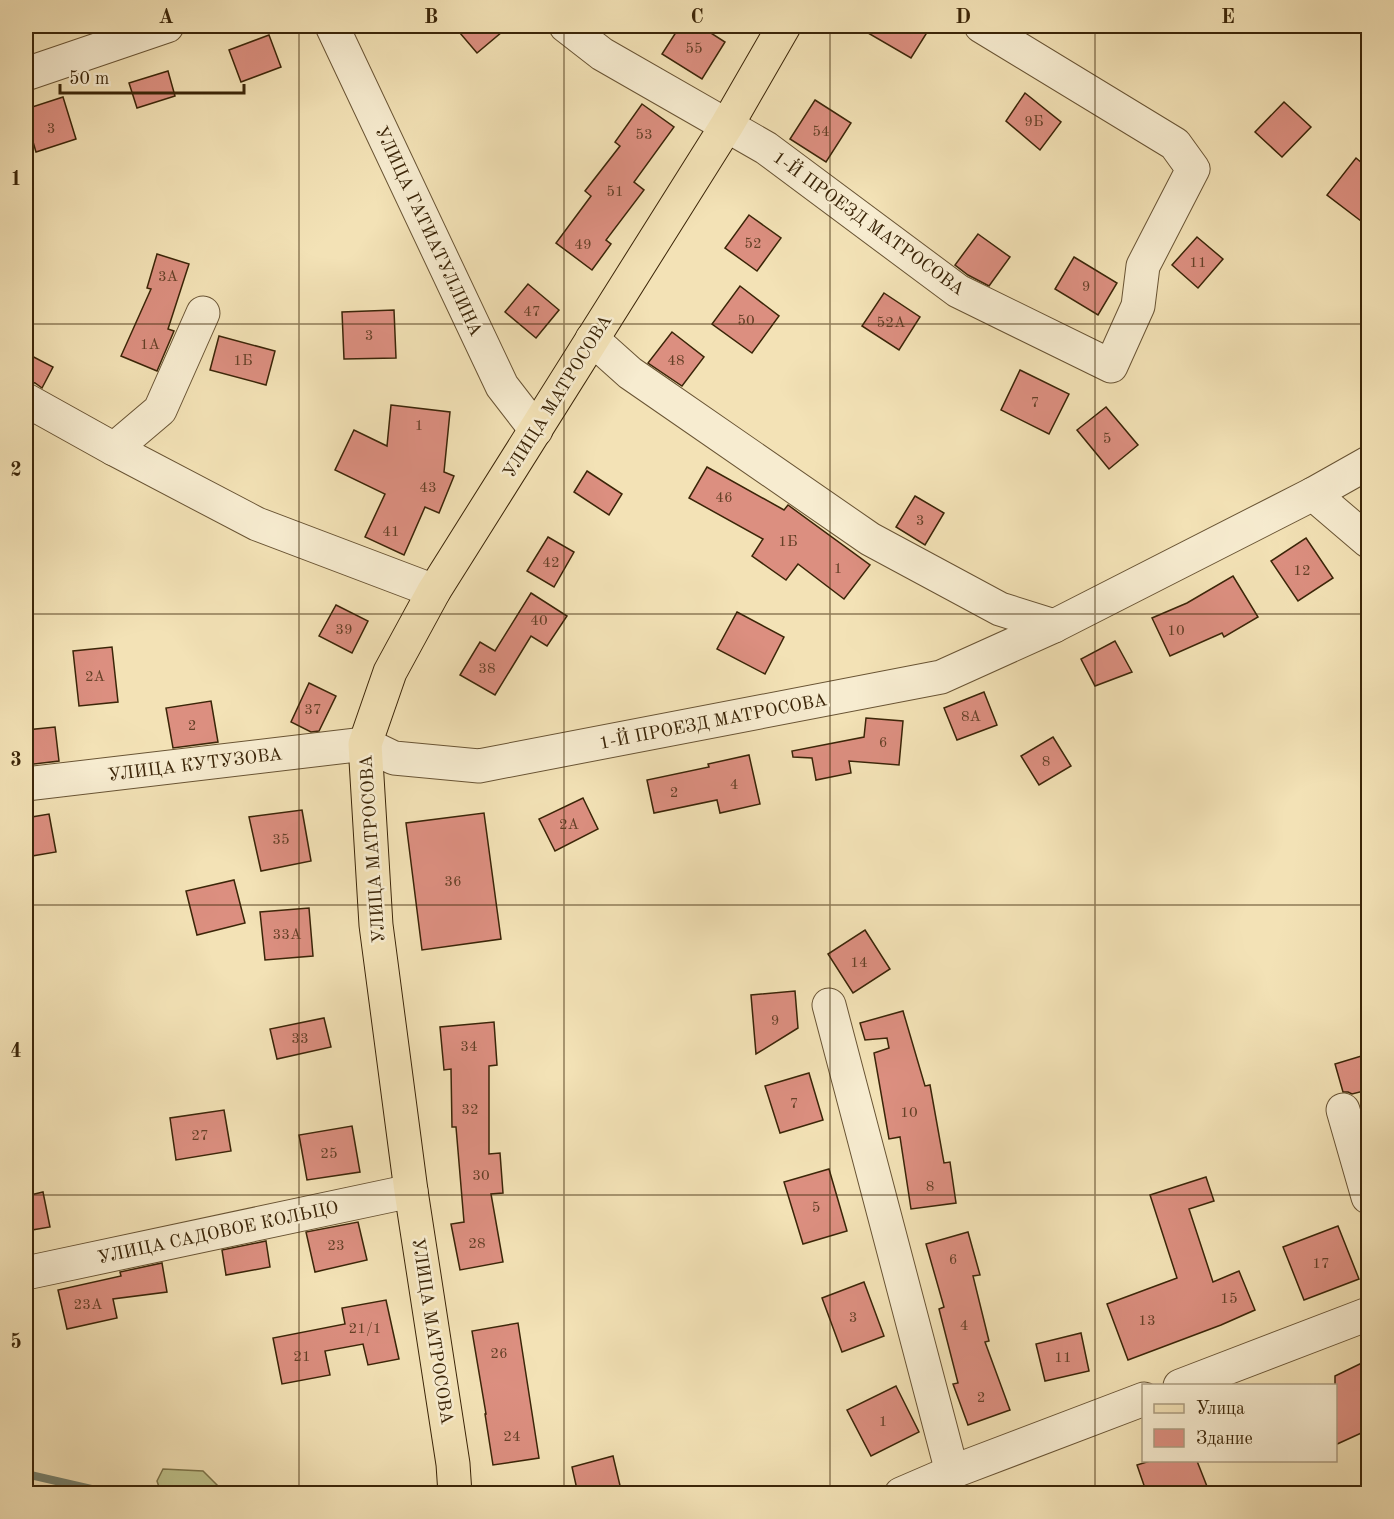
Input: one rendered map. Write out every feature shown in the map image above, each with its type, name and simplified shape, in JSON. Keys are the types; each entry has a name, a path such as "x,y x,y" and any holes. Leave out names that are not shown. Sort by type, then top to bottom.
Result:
{"main road":[{"name":"УЛИЦА МАТРОСОВА","path":"455,1494 453,1464 411,1191 375,925 365,744 390,672 435,591 727,125 784,26"}],"street":[{"path":"26,74 167,26"},
{"name":"УЛИЦА ГАТИАТУЛЛИНА","path":"332,26 502,386 536,430"},
{"name":"1-Й ПРОЕЗД МАТРОСОВА","path":"566,26 602,54 766,148 958,291 1111,366 1138,306 1143,266 1193,169 1175,144 981,26"},
{"path":"114,449 160,410 203,313"},
{"path":"592,339 630,374 870,539 1000,609 1054,626"},
{"path":"26,400 257,524 435,591"},
{"name":"1-Й ПРОЕЗД МАТРОСОВА","path":"365,744 394,758 478,766 940,677 1054,626 1368,464"},
{"path":"1313,494 1368,541"},
{"name":"УЛИЦА КУТУЗОВА","path":"26,784 365,744"},
{"path":"829,1005 952,1472"},
{"path":"1343,1110 1368,1197"},
{"name":"УЛИЦА САДОВОЕ КОЛЬЦО","path":"26,1273 411,1191"},
{"path":"1185,1384 1368,1314"},
{"path":"902,1494 952,1472 1142,1399"}],"green space":[{"path":"163,1469 203,1471 225,1493 161,1493 157,1481"}],"building":[{"path":"454,26 509,26 477,53"},
{"path":"680,26 700,26 725,42 702,79 662,54"},
{"path":"856,26 931,26 911,58"},
{"path":"269,35 281,67 241,82 229,50"},
{"path":"168,71 175,96 137,108 129,83"},
{"path":"1025,93 1061,122 1040,150 1006,121"},
{"path":"63,97 76,139 36,152 26,118 26,109"},
{"path":"815,100 851,123 826,162 790,139"},
{"path":"1284,102 1311,127 1282,157 1255,132"},
{"path":"642,104 674,127 634,182 644,190 606,240 611,244 592,270 556,243 591,196 585,191 620,146 615,142"},
{"path":"1356,158 1368,168 1368,211 1361,221 1327,195"},
{"path":"749,215 781,238 757,271 725,248"},
{"path":"978,234 1010,257 989,286 955,265"},
{"path":"1197,237 1223,259 1198,288 1172,265"},
{"path":"157,254 189,264 168,329 174,331 157,371 121,356 151,289 147,288"},
{"path":"1074,257 1117,283 1098,315 1055,289"},
{"path":"528,284 559,310 536,338 505,312"},
{"path":"740,286 779,316 752,353 712,324"},
{"path":"884,293 920,317 899,350 862,326"},
{"path":"394,310 396,358 344,359 342,312"},
{"path":"672,332 704,357 682,386 648,363"},
{"path":"219,336 275,351 266,385 210,370"},
{"path":"26,353 53,367 42,388 26,381"},
{"path":"1020,370 1069,394 1049,434 1001,410"},
{"path":"391,405 450,412 444,472 454,476 439,513 425,507 404,555 365,537 385,494 335,470 354,430 387,446"},
{"path":"1106,407 1138,445 1109,469 1077,430"},
{"path":"707,467 784,510 788,505 870,565 844,599 798,564 786,580 752,556 763,539 689,498"},
{"path":"587,471 622,494 609,515 574,492"},
{"path":"915,496 944,513 925,545 896,527"},
{"path":"548,537 574,552 554,587 527,571"},
{"path":"1306,538 1333,578 1298,601 1271,561"},
{"path":"1233,576 1258,617 1224,637 1222,633 1170,656 1152,618 1187,603"},
{"path":"531,593 567,616 547,646 531,636 495,695 460,675 480,642 495,651"},
{"path":"336,605 368,621 352,653 319,636"},
{"path":"737,612 784,637 765,674 717,649"},
{"path":"1115,641 1132,672 1095,686 1081,659"},
{"path":"112,647 118,702 79,706 73,651"},
{"path":"309,683 336,696 319,731 311,732 291,722"},
{"path":"984,692 997,725 957,740 944,708"},
{"path":"211,701 218,742 173,748 166,708"},
{"path":"866,718 903,721 899,765 849,761 851,773 816,780 812,758 793,757 792,751 864,737"},
{"path":"55,727 59,761 26,765 26,730"},
{"path":"1053,737 1071,766 1039,785 1021,756"},
{"path":"749,755 760,804 720,813 717,800 654,813 647,780 709,767 708,764"},
{"path":"583,798 598,829 555,851 539,819"},
{"path":"302,810 311,861 261,871 249,817"},
{"path":"484,813 501,939 422,950 406,823"},
{"path":"49,814 56,852 26,857 26,818"},
{"path":"234,880 245,923 197,935 186,891"},
{"path":"309,908 313,956 265,960 260,912"},
{"path":"865,930 890,969 853,993 828,954"},
{"path":"795,991 798,1028 756,1054 751,995"},
{"path":"903,1011 925,1086 930,1085 944,1163 950,1162 956,1203 911,1209 900,1137 889,1139 874,1053 889,1048 887,1038 865,1040 860,1023"},
{"path":"324,1018 331,1047 277,1059 270,1029"},
{"path":"494,1022 497,1065 489,1066 489,1154 500,1153 503,1193 491,1194 503,1262 460,1270 451,1224 464,1222 456,1127 452,1127 451,1069 444,1070 440,1027"},
{"path":"1368,1054 1368,1090 1352,1094 1343,1092 1335,1064"},
{"path":"809,1073 823,1120 780,1133 765,1086"},
{"path":"224,1110 231,1151 176,1160 170,1118"},
{"path":"352,1126 360,1172 307,1180 299,1135"},
{"path":"829,1169 847,1231 803,1244 784,1182"},
{"path":"1206,1177 1214,1201 1189,1209 1213,1282 1239,1271 1255,1310 1128,1360 1107,1304 1177,1278 1150,1195"},
{"path":"43,1192 50,1227 26,1231 26,1196"},
{"path":"358,1222 367,1260 315,1272 306,1232"},
{"path":"1338,1226 1359,1279 1304,1300 1283,1247"},
{"path":"968,1232 980,1275 973,1276 989,1341 985,1342 1010,1410 968,1425 953,1384 958,1383 939,1309 944,1307 926,1244"},
{"path":"266,1241 270,1267 226,1275 222,1250"},
{"path":"162,1263 167,1292 113,1299 117,1318 67,1329 58,1290 121,1276 120,1272"},
{"path":"864,1282 884,1336 842,1352 822,1298"},
{"path":"386,1300 399,1359 368,1365 363,1344 325,1351 330,1375 282,1384 273,1338 345,1324 342,1308"},
{"path":"518,1323 539,1458 493,1465 472,1331"},
{"path":"1081,1333 1089,1371 1045,1381 1036,1344"},
{"path":"1368,1360 1368,1430 1337,1444 1337,1384 1335,1384 1335,1376"},
{"path":"896,1386 919,1432 871,1456 847,1410"},
{"path":"613,1456 622,1494 578,1494 572,1467"},
{"path":"1147,1462 1197,1462 1210,1494 1147,1494 1137,1465"}],"waterway":[{"path":"26,1474 113,1494"}]}
